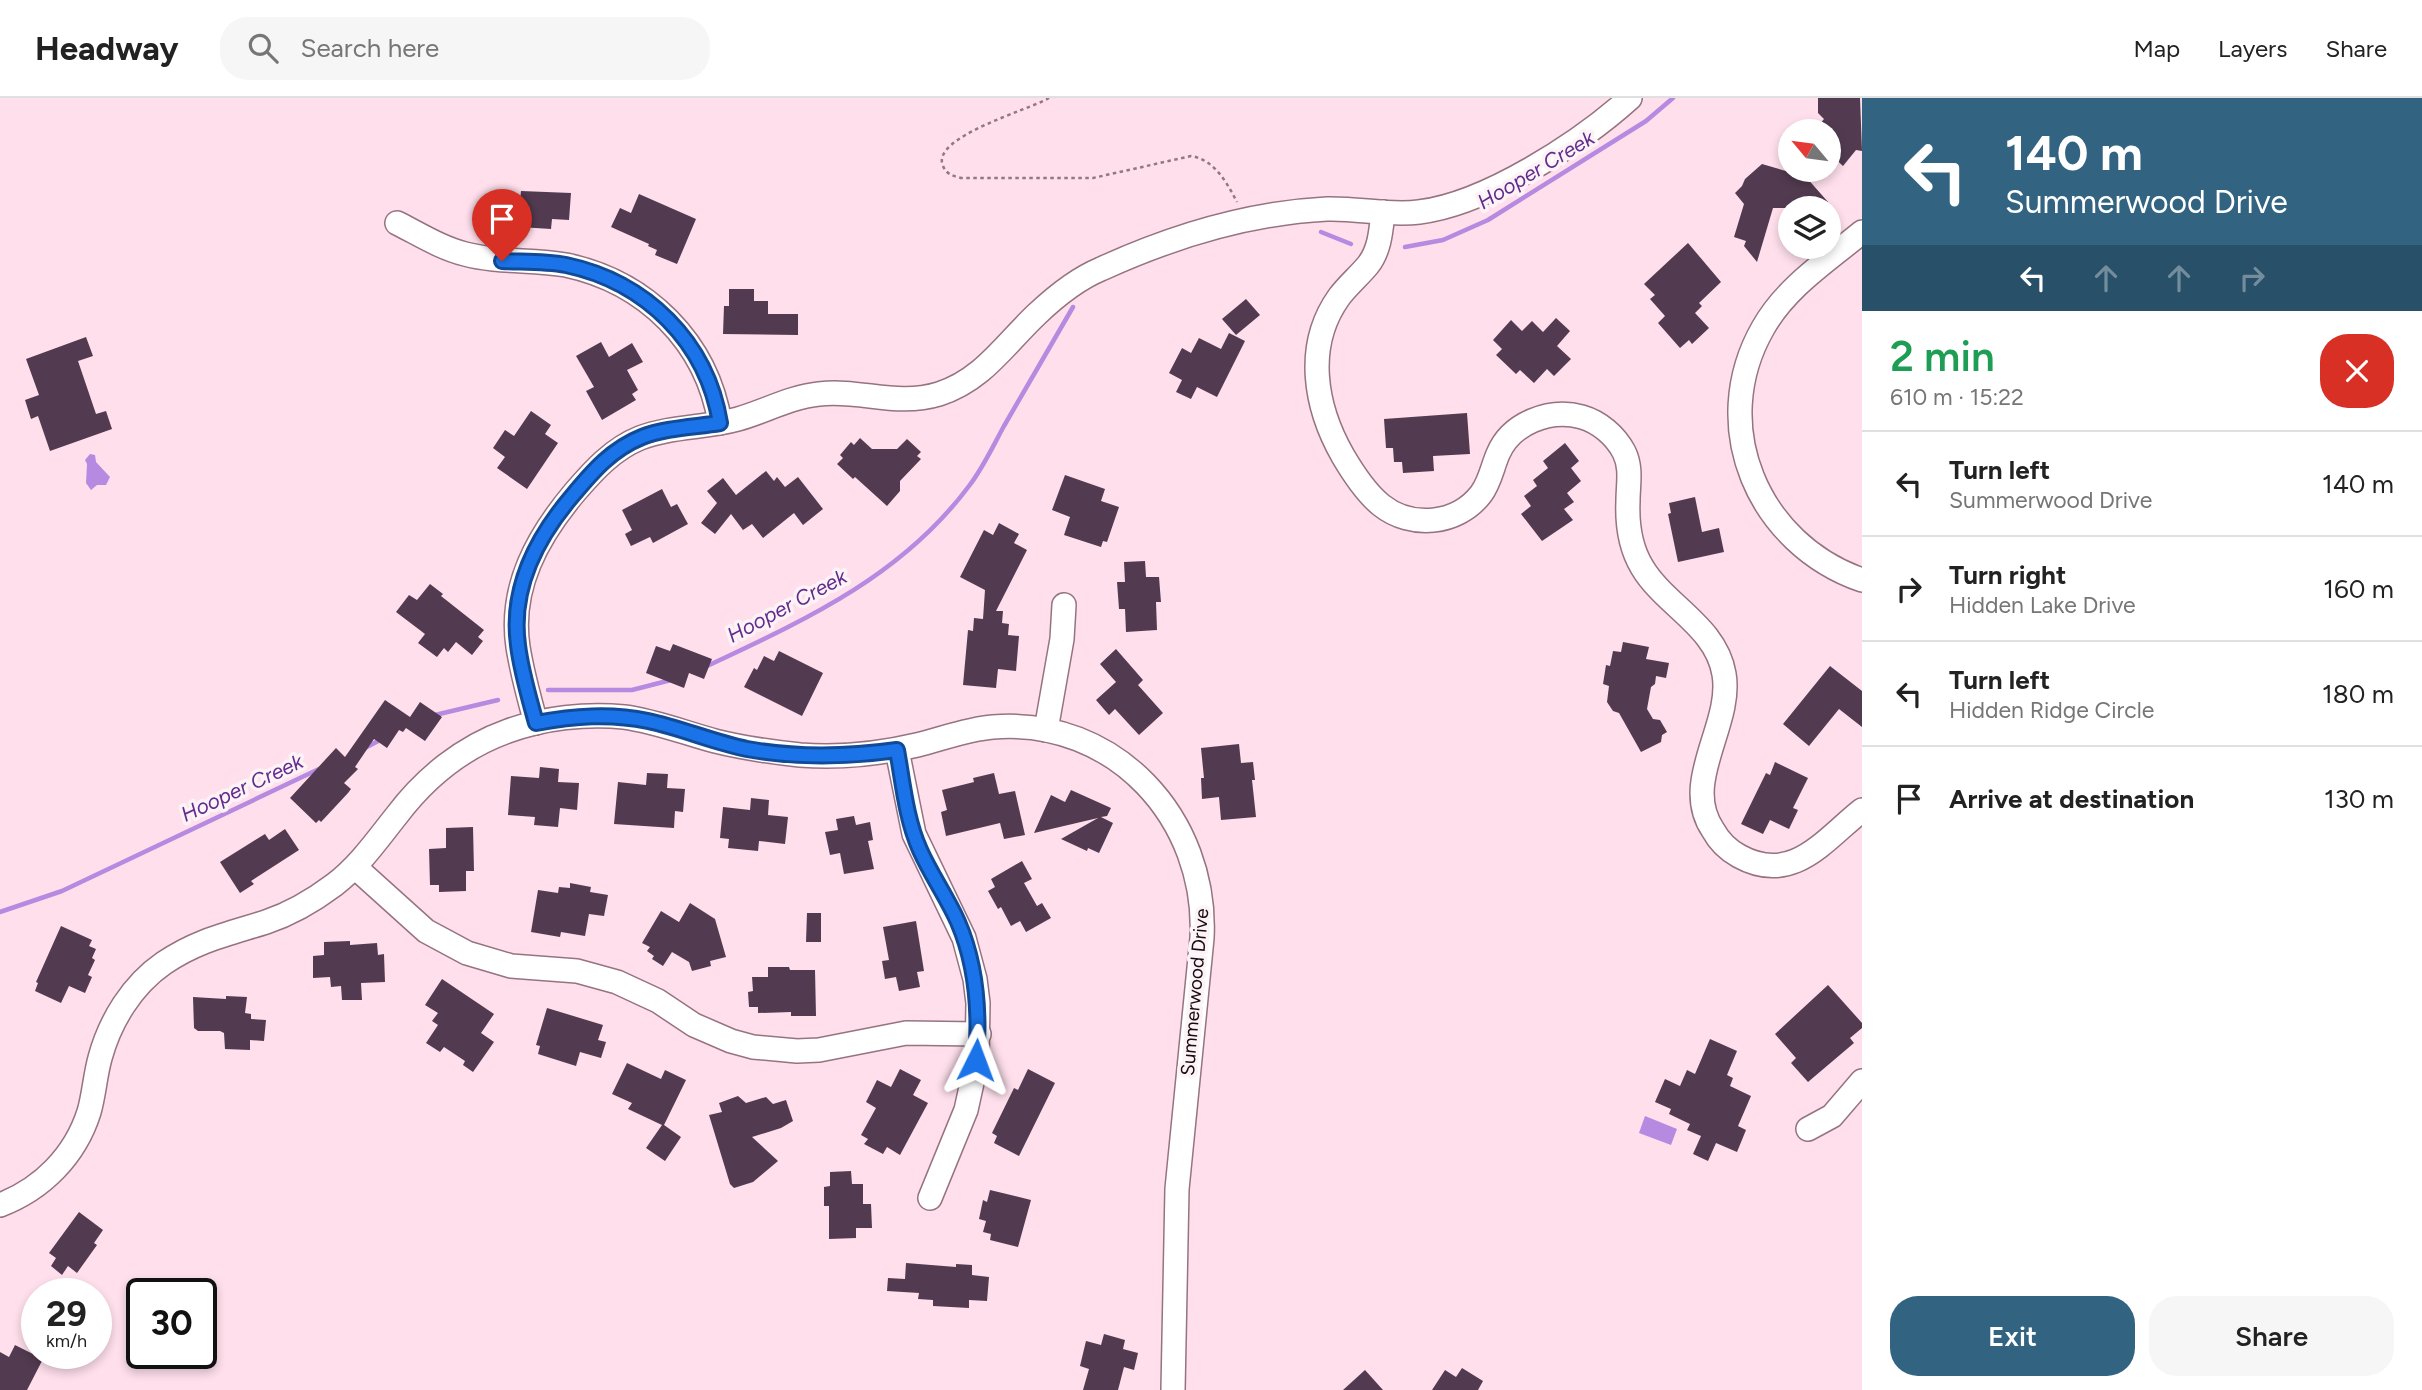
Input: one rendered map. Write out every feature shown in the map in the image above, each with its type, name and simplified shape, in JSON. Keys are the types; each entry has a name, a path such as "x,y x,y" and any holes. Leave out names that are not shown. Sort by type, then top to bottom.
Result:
{"street":[{"path":"536,723 521,666 516,625 523,579 542,535 589,476 631,442 657,432 744,417 778,403 808,395 836,393 904,400 945,392 985,369 1049,303 1087,276 1163,244 1245,221 1327,209 1420,212 1461,201 1484,192 1572,143 1630,98"},
{"path":"1383,212 1376,252 1333,307 1322,333 1317,361 1321,404 1332,434 1350,467 1371,495 1385,508 1405,517 1418,520 1444,519 1460,512 1480,496 1491,477 1499,451 1522,426 1533,420 1562,414 1590,420 1601,426 1617,442 1628,462 1629,526 1642,567 1709,639 1721,663 1725,680 1724,697 1701,797 1705,816 1715,834 1741,858 1766,864 1792,863 1813,853 1862,810"},
{"path":"397,223 462,253 502,261 565,265 631,290 662,313 687,342 712,388 720,423"},
{"path":"1862,232 1796,286 1770,317 1749,357 1741,392 1740,411 1748,467 1753,482 1771,512 1790,536 1816,558 1862,580"},
{"path":"1046,730 1062,639 1064,605"},
{"name":"Summerwood Drive","path":"0,1205 31,1190 48,1177 75,1144 90,1109 99,1061 114,1021 125,1002 159,966 201,941 268,921 314,900 355,867 405,805 439,770 484,741 536,723 577,717 625,717 746,748 779,753 839,755 897,750 972,730 994,727 1046,730 1068,736 1109,755 1147,785 1162,802 1184,839 1193,860 1201,896 1202,938 1177,1189 1173,1390"},
{"path":"897,750 914,834 958,921 970,956 976,991 979,1034 967,1110 930,1198"},
{"path":"355,867 426,931 467,953 511,966 577,971 617,982 658,1001 694,1025 753,1047 808,1051 906,1033 979,1034"},
{"path":"1808,1129 1832,1116 1862,1081"}],"path":[{"path":"1049,98 956,140 941,159 944,169 961,178 1093,178 1115,175 1169,160 1200,158 1212,167 1228,186 1245,221"}],"shaded area":[{"path":"90,454 95,455 96,462 110,477 106,485 97,485 91,490 86,483 85,460"},
{"path":"1645,1116 1677,1129 1671,1145 1639,1133"}],"building":[{"path":"1818,98 1860,98 1862,151 1856,150 1843,166 1841,119 1824,119 1818,113"},
{"path":"1762,164 1778,169 1778,182 1810,182 1823,196 1778,196 1778,208 1773,208 1757,262 1744,246 1746,241 1734,237 1744,204 1735,193 1745,179"},
{"path":"521,191 571,193 569,220 552,219 551,229 487,225 489,199 520,201"},
{"path":"639,194 696,219 677,264 655,255 657,250 648,246 649,244 611,227 620,208 631,213"},
{"path":"1688,243 1721,282 1699,303 1702,306 1695,313 1709,328 1692,344 1689,340 1680,348 1658,323 1665,316 1650,299 1655,295 1644,284"},
{"path":"729,289 754,289 754,301 768,301 768,314 798,314 798,335 723,334 724,306 729,306"},
{"path":"1246,299 1260,315 1236,335 1222,319"},
{"path":"1556,318 1570,331 1557,346 1571,359 1554,376 1547,369 1534,383 1520,370 1516,374 1496,355 1502,349 1493,340 1511,320 1522,331 1532,321 1543,332"},
{"path":"1229,333 1245,341 1217,397 1197,387 1191,399 1176,392 1182,380 1169,373 1182,348 1191,353 1199,338 1221,349"},
{"path":"86,337 93,356 78,361 96,414 106,411 112,429 50,451 38,416 31,419 25,400 39,395 26,359"},
{"path":"601,342 609,357 632,343 643,362 627,370 638,390 632,394 636,400 602,420 586,391 594,387 576,356"},
{"path":"531,411 551,425 545,434 558,443 527,489 497,468 505,457 493,448 505,430 514,436"},
{"path":"1467,413 1470,454 1433,456 1434,471 1403,473 1402,462 1394,462 1393,448 1386,448 1384,419"},
{"path":"860,438 872,449 897,449 907,439 921,452 917,456 921,459 900,481 900,491 887,506 837,464 843,458 840,455 851,442 854,445"},
{"path":"1565,443 1579,461 1571,468 1581,481 1567,493 1574,502 1564,509 1573,520 1542,541 1521,514 1531,506 1524,496 1537,486 1533,480 1548,468 1543,461"},
{"path":"766,471 774,481 777,477 785,487 798,477 823,509 803,525 794,513 763,538 752,524 743,530 731,514 715,534 701,523 717,503 707,491 723,478 736,495"},
{"path":"1065,475 1105,489 1101,501 1119,507 1107,542 1103,541 1101,547 1064,535 1070,517 1052,510"},
{"path":"662,489 671,507 677,504 688,524 653,543 650,537 631,546 625,534 632,530 622,510"},
{"path":"1695,497 1702,532 1719,528 1724,552 1678,562 1668,514 1671,513 1669,503"},
{"path":"999,523 1019,534 1014,543 1027,550 996,611 1003,611 1002,623 1009,624 1008,635 1019,636 1016,671 998,669 996,688 963,685 968,630 973,631 974,618 983,619 985,590 960,577 984,530 993,535"},
{"path":"1145,561 1146,577 1159,577 1161,602 1156,602 1157,630 1126,632 1125,609 1119,609 1117,582 1125,582 1124,562"},
{"path":"430,584 484,630 478,637 483,641 472,655 456,642 448,652 444,648 437,657 418,643 425,634 396,612 409,595 417,600"},
{"path":"1623,642 1649,647 1646,659 1669,663 1666,678 1656,676 1647,709 1653,719 1660,720 1667,732 1662,735 1661,742 1641,752 1619,713 1613,711 1607,702 1609,686 1603,684 1606,665 1610,666 1613,651 1621,652"},
{"path":"673,644 712,659 704,679 689,673 684,688 646,673 656,646 670,651"},
{"path":"1116,649 1143,680 1138,685 1163,713 1139,735 1115,709 1109,715 1096,700 1116,682 1100,664"},
{"path":"779,651 823,673 802,716 744,687 764,656 774,661"},
{"path":"1830,666 1862,691 1862,727 1839,709 1809,746 1783,724"},
{"path":"385,700 410,717 420,702 442,717 425,741 406,728 403,732 399,730 387,748 374,739 355,767 358,769 344,783 351,789 321,822 319,820 316,823 290,798 336,748 345,757"},
{"path":"1239,744 1241,763 1253,762 1256,817 1221,820 1219,797 1202,799 1201,778 1204,778 1201,748"},
{"path":"1775,762 1808,778 1793,808 1798,810 1789,829 1770,820 1763,834 1741,824 1766,773 1770,775"},
{"path":"540,767 559,769 558,782 579,783 577,810 560,808 558,827 534,825 535,817 508,815 511,776 539,778"},
{"path":"647,773 668,774 667,788 685,789 683,812 675,811 674,828 614,824 618,782 646,785"},
{"path":"994,773 999,794 1015,791 1025,835 1004,839 1000,823 946,836 941,812 947,810 942,790 974,782 973,778"},
{"path":"1071,790 1111,808 1107,816 1101,817 1113,823 1099,853 1088,848 1087,851 1061,839 1098,818 1034,833 1051,795 1065,802"},
{"path":"751,798 769,800 768,815 788,817 785,844 759,841 758,851 728,848 729,839 720,838 723,807 750,810"},
{"path":"854,816 856,825 870,822 873,840 868,841 874,869 844,874 840,853 830,855 825,832 838,830 836,819"},
{"path":"473,827 474,871 466,871 466,891 439,892 439,885 430,885 429,849 446,848 446,828"},
{"path":"285,829 299,850 251,881 254,884 240,893 220,862 265,834 269,840"},
{"path":"1022,861 1032,879 1024,883 1037,906 1042,903 1051,918 1026,932 1020,921 1011,926 988,891 995,887 991,879"},
{"path":"570,883 591,887 590,892 608,895 604,916 589,914 585,936 561,932 560,937 531,932 538,890 558,893 559,887 570,888"},
{"path":"690,903 715,919 726,957 710,961 711,966 692,971 689,962 672,952 663,966 652,959 654,956 647,951 650,947 642,943 661,911 679,922"},
{"path":"807,913 821,913 821,942 806,942"},
{"path":"916,921 924,971 917,972 920,987 899,991 896,977 885,979 882,961 889,960 883,927"},
{"path":"61,926 92,940 89,946 96,949 92,958 95,960 88,975 92,977 85,993 69,986 61,1003 35,991 36,982"},
{"path":"350,941 350,945 377,943 378,955 384,954 385,982 361,983 362,1000 342,1000 341,986 331,987 330,977 313,978 313,956 324,955 324,942"},
{"path":"768,967 815,970 816,1016 791,1016 791,1012 758,1013 758,1007 749,1007 748,992 753,991 752,977 768,977"},
{"path":"442,979 494,1014 481,1033 494,1042 473,1072 463,1065 465,1061 444,1047 440,1052 426,1043 438,1025 432,1021 438,1013 425,1005"},
{"path":"1828,985 1862,1023 1862,1028 1850,1038 1854,1043 1808,1082 1791,1063 1796,1058 1775,1034"},
{"path":"226,996 247,997 245,1013 251,1014 251,1019 266,1020 264,1041 250,1040 250,1050 225,1049 224,1033 198,1031 194,1028 193,997 226,999"},
{"path":"547,1008 603,1025 598,1040 606,1042 601,1058 580,1052 576,1066 538,1054 540,1046 536,1045"},
{"path":"1710,1039 1737,1051 1727,1075 1733,1078 1730,1086 1751,1096 1738,1126 1746,1130 1737,1152 1716,1143 1708,1161 1693,1154 1701,1136 1687,1130 1690,1124 1669,1114 1671,1109 1655,1102 1665,1079 1680,1086 1687,1070 1695,1074"},
{"path":"627,1063 661,1079 665,1070 686,1080 664,1125 681,1137 665,1161 646,1148 662,1125 628,1109 632,1103 612,1094"},
{"path":"900,1069 921,1080 913,1095 928,1103 900,1155 887,1147 883,1154 864,1144 868,1139 861,1135 876,1108 866,1102 877,1080 891,1087"},
{"path":"1028,1069 1055,1083 1019,1156 994,1143 997,1136 992,1133 1014,1088 1018,1090"},
{"path":"738,1096 746,1103 766,1097 773,1104 786,1100 793,1121 781,1128 752,1137 778,1161 753,1182 734,1188 730,1184 709,1115 722,1112 719,1103"},
{"path":"851,1171 852,1184 863,1184 863,1204 871,1204 872,1228 856,1228 856,1238 829,1239 829,1206 824,1206 824,1187 830,1186 830,1172"},
{"path":"990,1190 1031,1200 1018,1247 990,1240 991,1234 983,1232 986,1221 979,1219 983,1200 987,1202"},
{"path":"79,1212 103,1230 94,1243 97,1245 77,1273 68,1266 62,1275 51,1266 56,1258 49,1253"},
{"path":"906,1263 956,1267 956,1264 972,1265 972,1275 989,1277 987,1301 969,1300 969,1308 933,1306 933,1300 918,1299 919,1293 887,1291 888,1278 905,1279"},
{"path":"1104,1334 1125,1340 1123,1349 1138,1353 1134,1370 1124,1367 1118,1390 1083,1390 1089,1369 1080,1366 1086,1341 1101,1345"},
{"path":"15,1345 21,1348 21,1369 38,1369 27,1390 0,1390 0,1352 9,1357"},
{"path":"1462,1368 1483,1381 1478,1390 1432,1390 1445,1370 1456,1377"},
{"path":"1365,1370 1383,1390 1343,1390"}],"waterway":[{"name":"Hooper Creek","path":"1405,247 1443,240 1488,220 1646,121 1673,98"},
{"name":"Hooper Creek","path":"1321,232 1351,244"},
{"name":"Hooper Creek","path":"705,667 779,632 849,593 882,571 942,518 979,472 1073,307"},
{"name":"Hooper Creek","path":"548,690 632,690 671,680"},
{"name":"Hooper Creek","path":"435,715 498,700"},
{"name":"Hooper Creek","path":"365,748 382,739"},
{"name":"Hooper Creek","path":"0,912 62,891 319,769"}],"route":[{"path":"502,261 565,265 613,281 648,302 662,313 687,342 716,397 720,423 657,432 618,450 589,476 542,535 523,579 516,625 521,666 536,723 577,717 625,717 713,741 779,753 839,755 897,750 914,834 958,921 970,956 978,1003 976,1060"}]}
